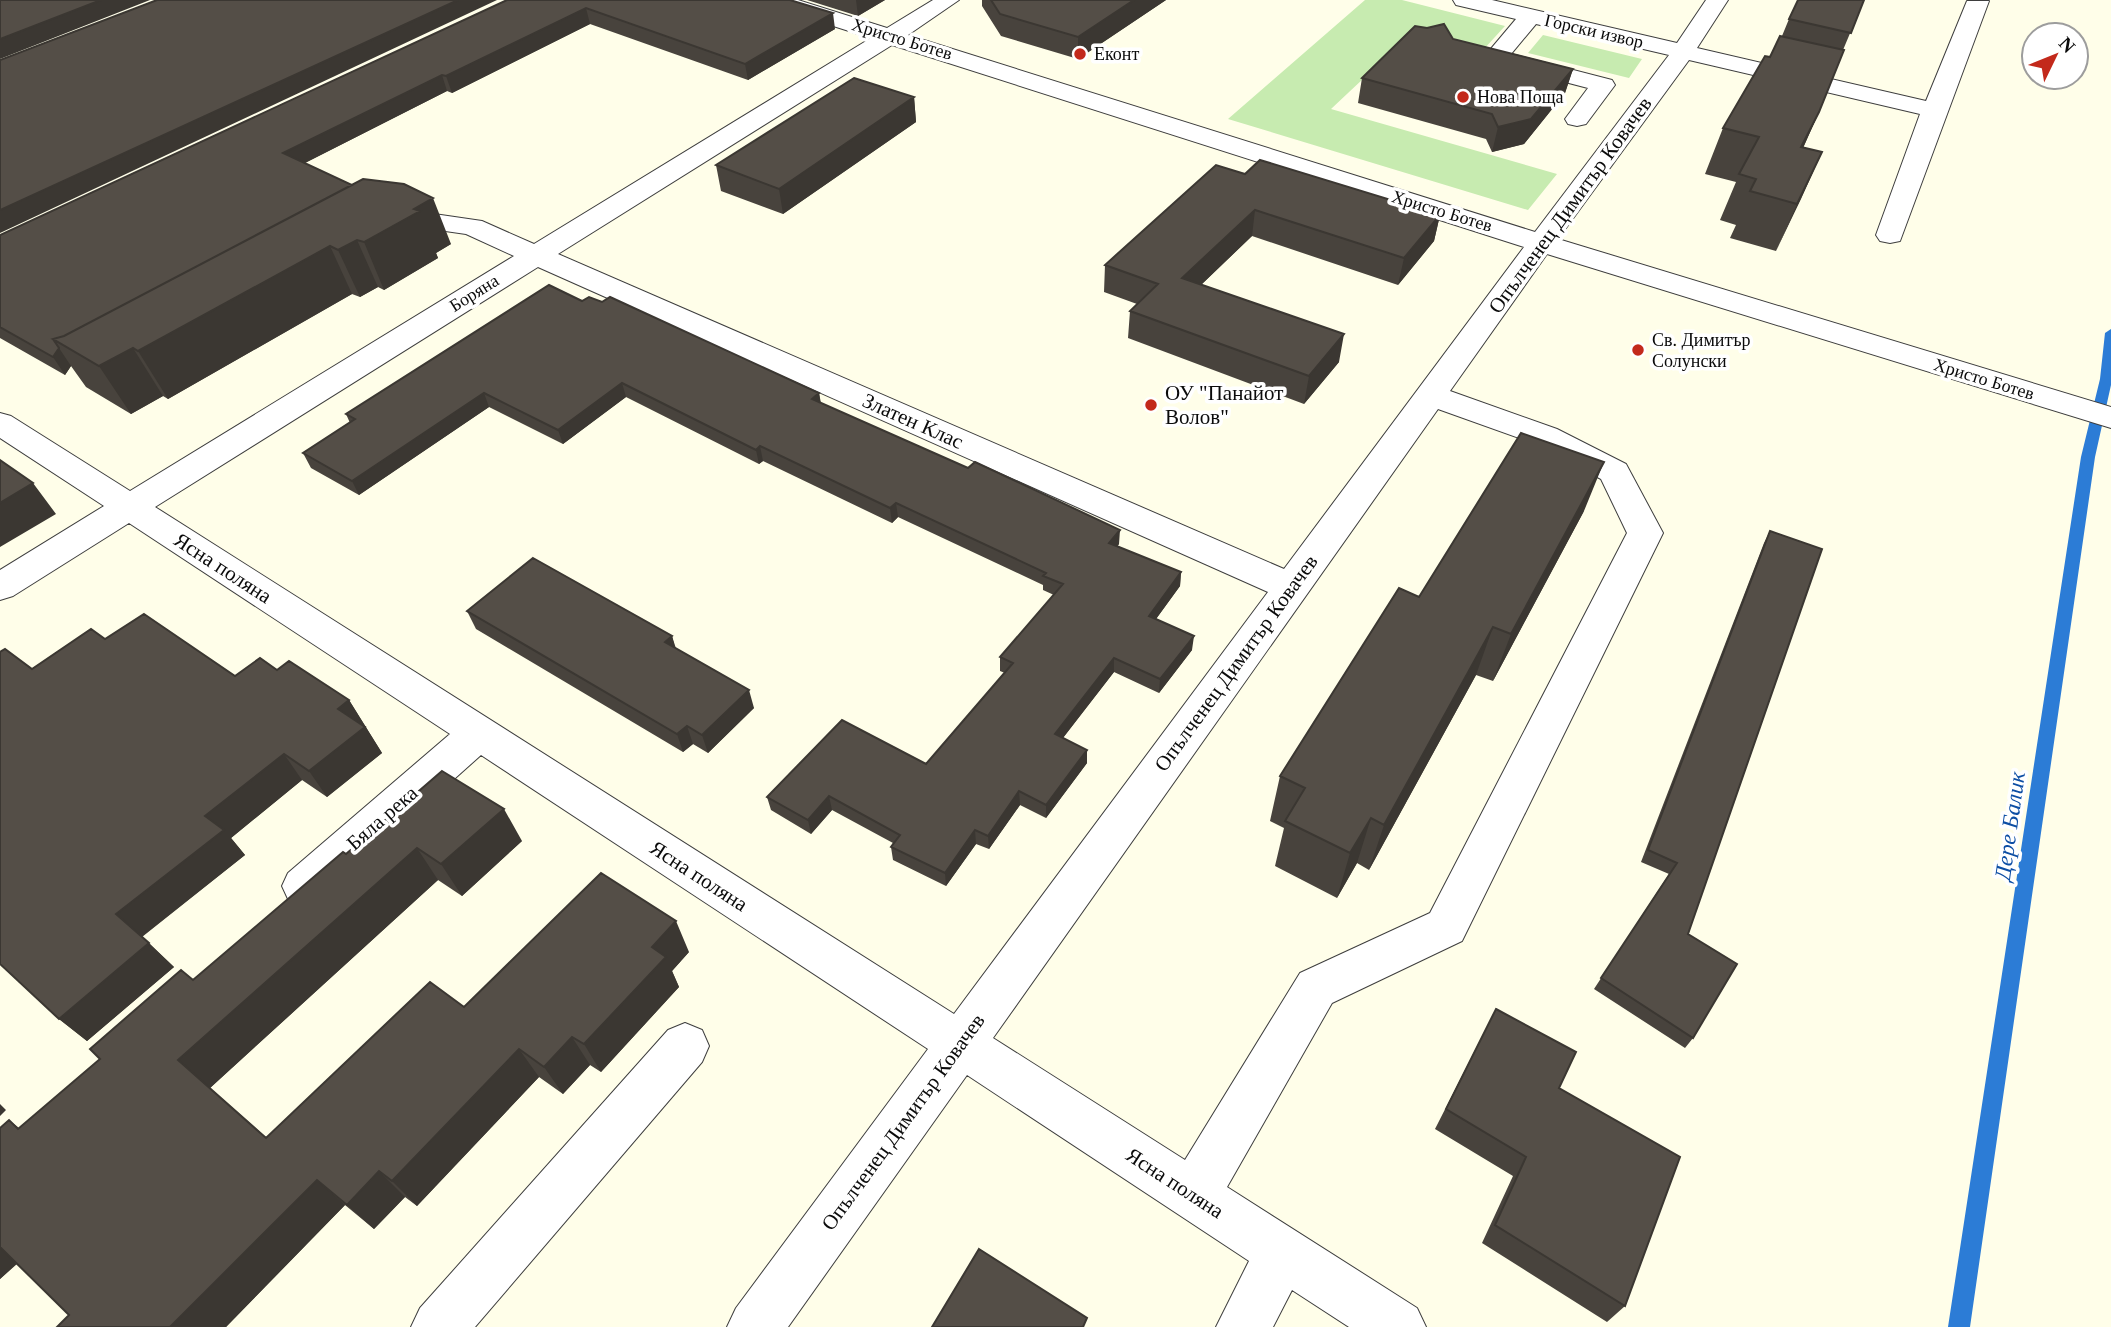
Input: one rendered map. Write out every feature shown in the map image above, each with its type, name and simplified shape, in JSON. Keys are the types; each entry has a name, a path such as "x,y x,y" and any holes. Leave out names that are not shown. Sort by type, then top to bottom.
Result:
{"street":[{"name":"Христо Ботев","path":"775,0 1541,243 2111,418"},
{"name":"Боряна","path":"0,587 948,0"},
{"name":"Горски извор","path":"1466,0 1934,110"},
{"name":"Опълченец Димитър Ковачев","path":"755,1327 1430,395 1683,52 1717,0"},
{"path":"1890,234 1934,110 1978,1"},
{"path":"1531,16 1496,57 1603,85 1577,119"},
{"name":"Златен Клас","path":"366,221 378,215 472,227 1291,587"},
{"path":"1193,1195 1316,988 1446,927 1645,533 1614,472 1545,436 1430,395"},
{"name":"Ясна поляна","path":"0,423 1398,1327"},
{"name":"Бяла река","path":"271,915 479,733"},
{"path":"439,1327 685,1046"},
{"path":"1244,1327 1283,1252"}],"green space":[{"path":"1365,0 1402,0 1505,26 1484,49 1414,31 1331,109 1557,174 1528,210 1228,119"},
{"path":"1543,35 1642,59 1629,78 1528,53"}],"building":[{"path":"0,0 101,0 0,39"},
{"path":"157,0 458,0 0,210 0,60"},
{"path":"507,0 790,0 833,13 745,64 586,8 283,153 352,185 64,336 53,339 59,348 53,357 0,327 0,235"},
{"path":"991,0 1134,0 1078,37 1000,14"},
{"path":"1798,0 1864,0 1851,33 1789,19"},
{"path":"1444,24 1453,39 1573,69 1531,119 1498,127 1492,114 1362,78 1415,26 1427,28"},
{"path":"1780,36 1844,50 1819,112 1801,147 1822,152 1797,204 1750,191 1756,179 1739,174 1759,137 1723,128 1765,56 1770,57"},
{"path":"854,78 914,97 779,189 716,165"},
{"path":"1260,160 1440,215 1404,258 1255,210 1182,278 1344,334 1309,376 1130,311 1158,284 1105,265 1216,165 1245,174"},
{"path":"363,179 404,184 433,198 414,209 420,211 364,242 357,240 338,250 330,246 138,351 133,348 99,366 53,339 64,336"},
{"path":"549,285 582,301 589,297 602,302 610,297 819,393 812,399 968,468 975,462 1120,530 1109,543 1181,572 1149,616 1194,636 1160,679 1114,658 1055,734 1087,750 1046,805 1019,791 988,836 975,830 945,873 891,847 900,835 829,796 808,820 767,797 842,720 926,764 1013,663 1000,657 1063,584 1043,576 1046,573 896,503 890,508 760,446 756,450 622,383 558,430 484,393 352,481 303,453 355,419 346,414"},
{"path":"1521,433 1604,462 1511,634 1493,627 1384,825 1371,818 1350,853 1285,821 1305,788 1280,776 1399,588 1419,597"},
{"path":"0,460 33,483 0,503"},
{"path":"1770,531 1822,549 1688,934 1737,964 1693,1038 1601,978 1677,863 1648,850"},
{"path":"533,558 672,636 665,642 749,690 702,735 687,726 677,734 467,611"},
{"path":"144,614 235,676 260,658 277,670 289,661 349,700 338,709 365,727 309,771 284,754 205,816 224,830 116,914 149,943 59,1019 0,964 0,652 5,649 32,669 91,629 105,639"},
{"path":"442,771 504,809 441,864 417,848 178,1060 266,1138 430,982 464,1007 601,873 676,921 652,947 666,957 584,1044 572,1037 544,1067 519,1049 392,1181 379,1171 347,1205 317,1180 170,1327 57,1327 69,1315 0,1247 0,1128 9,1120 18,1129 100,1059 90,1049 181,970 193,980"},
{"path":"1496,1009 1576,1052 1559,1088 1680,1157 1625,1306 1495,1225 1526,1157 1446,1109"},
{"path":"979,1249 1087,1318 1083,1327 932,1327"}],"waterway":[{"name":"Дере Балик","path":"1959,1327 2088,457 2106,379 2111,333"}],"place":[{"name":"Еконт","path":"1080,54"},
{"name":"Нова Поща","path":"1463,97"},
{"name":"Св. Димитър Солунски","path":"1638,350"},
{"name":"ОУ \"Панайот Волов\"","path":"1151,405"}]}
